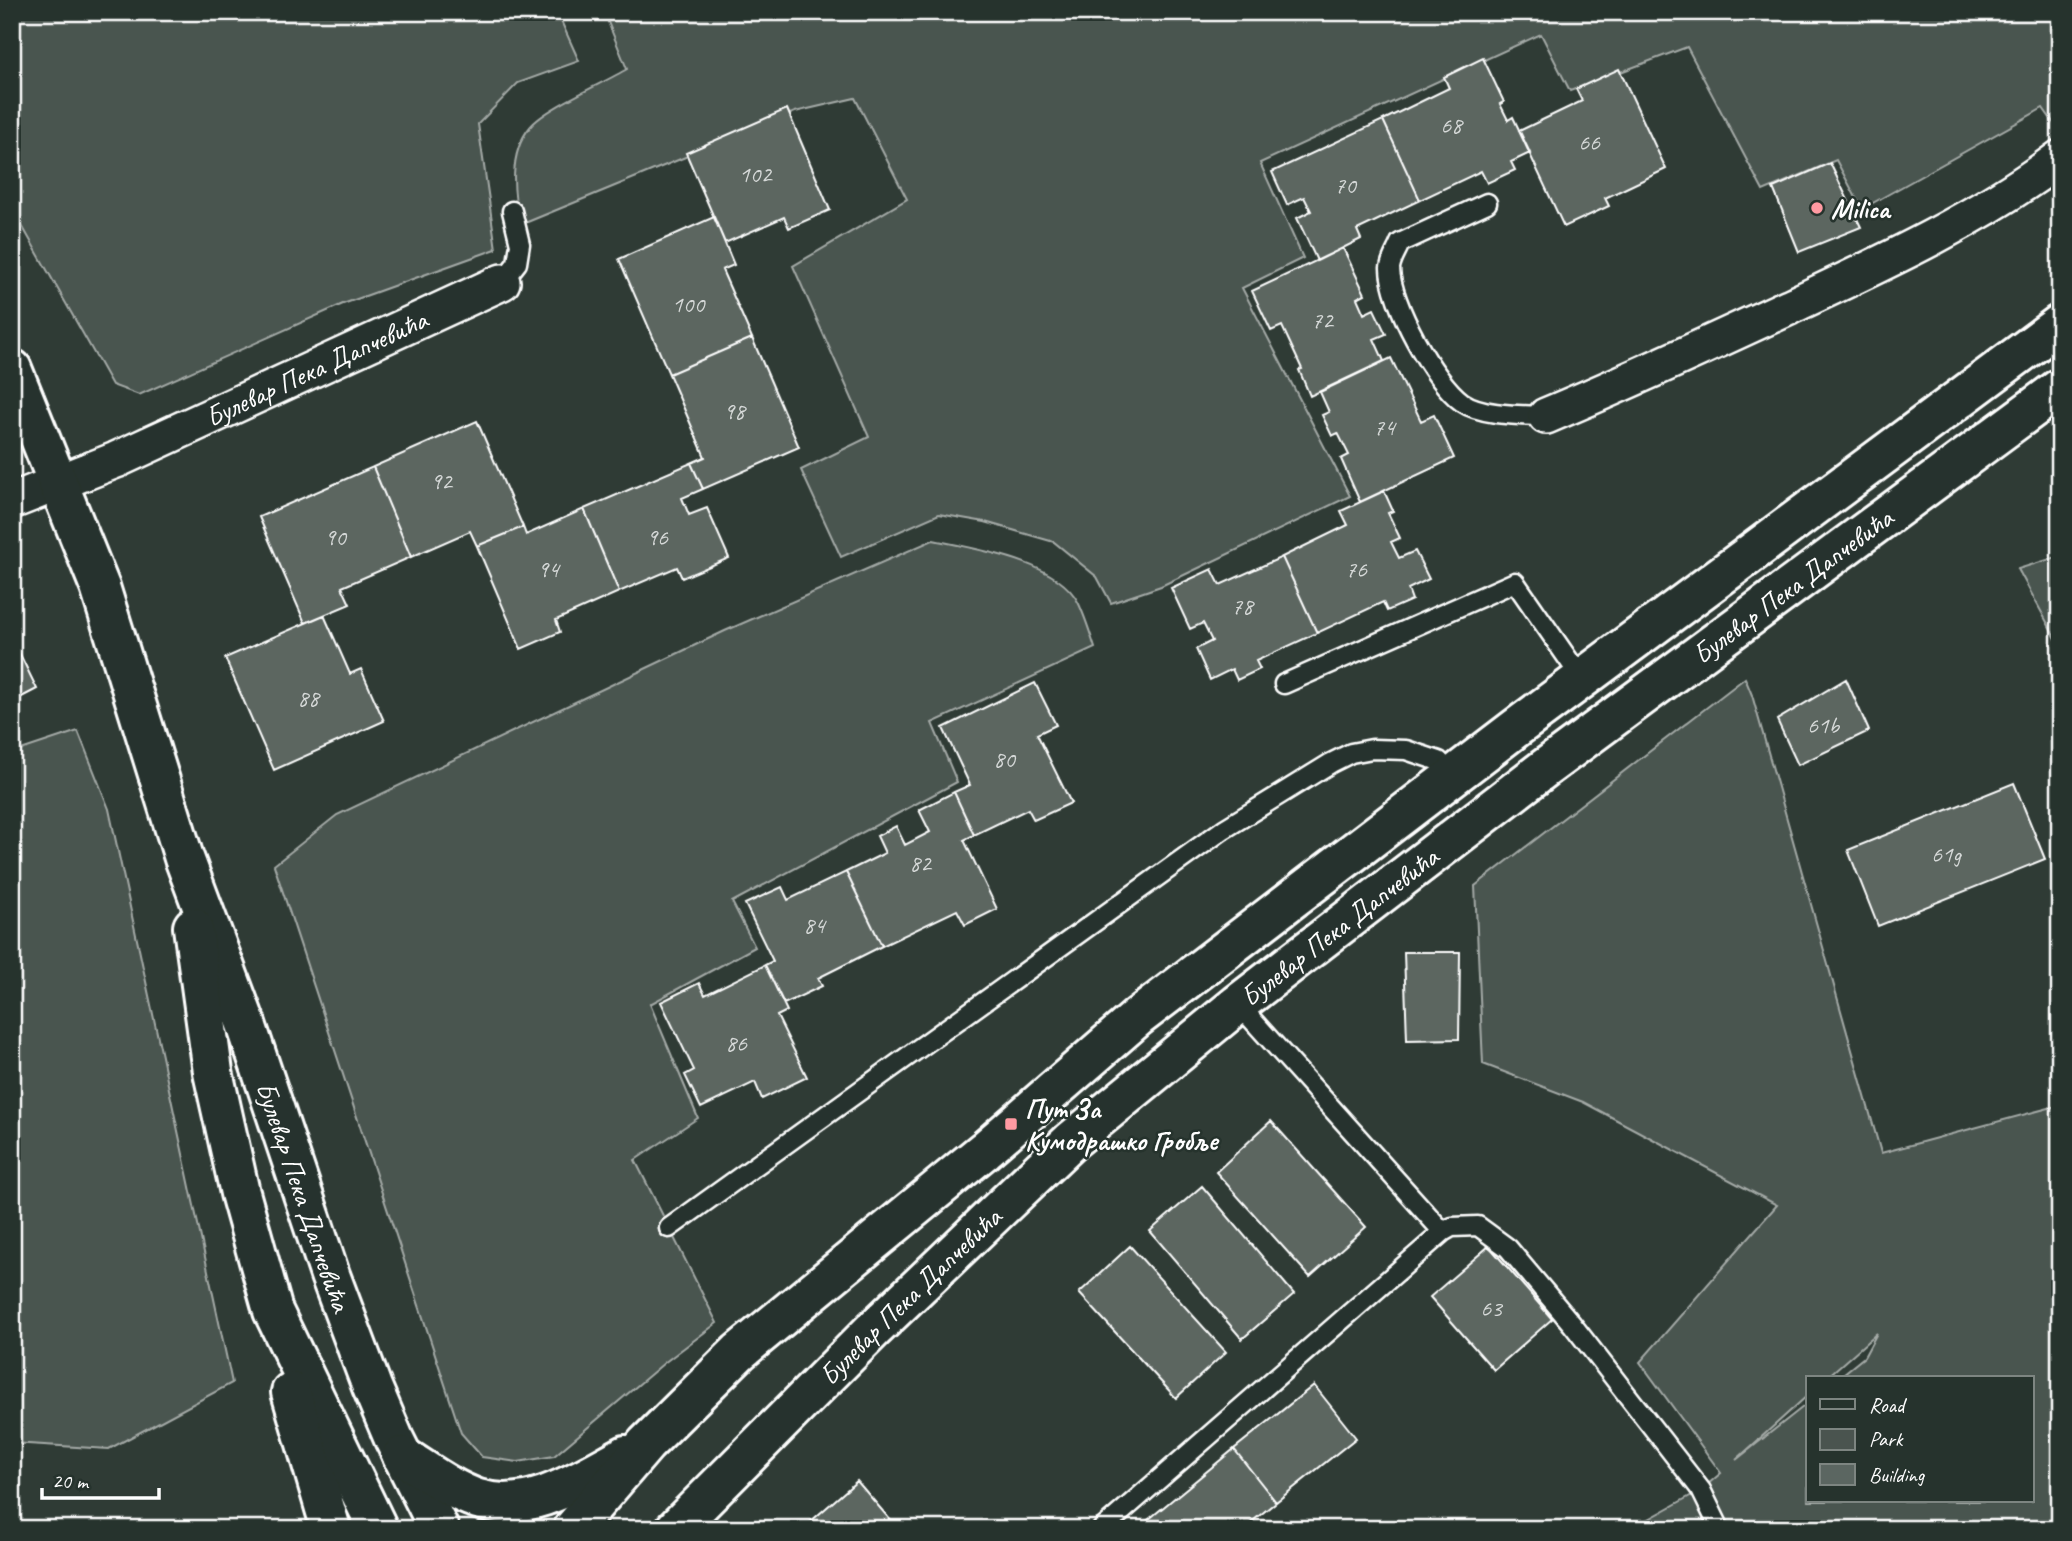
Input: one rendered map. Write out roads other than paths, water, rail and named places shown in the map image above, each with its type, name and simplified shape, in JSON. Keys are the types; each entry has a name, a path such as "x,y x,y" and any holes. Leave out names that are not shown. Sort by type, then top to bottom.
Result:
{"street":[{"path":"1546,416 1608,391 1883,263 1981,211 2031,180 2060,158"},
{"name":"Булевар Пека Дапчевића","path":"59,484 128,455 502,282"},
{"name":"Булевар Пека Дапчевића","path":"573,1529 646,1444 739,1352 985,1150 1138,1017 1582,679 2060,324"},
{"name":"Булевар Пека Дапчевића","path":"12,369 100,587 184,858 246,1024 330,1275 372,1387 402,1456 439,1529"},
{"name":"Булевар Пека Дапчевића","path":"675,1529 873,1330 1071,1141 1238,1004 1545,768 2060,388"},
{"path":"12,501 59,484"},
{"name":"Булевар Пека Дапчевића","path":"184,858 213,1072 240,1193 273,1311 378,1529"},
{"path":"273,1311 288,1380 331,1529"},
{"path":"402,1456 452,1488 476,1498 497,1503 520,1503 573,1484 646,1444"}],"lane":[{"path":"1487,203 1400,243 1390,264 1392,286 1422,353 1440,381 1464,404 1508,415 1546,416"},
{"name":"Булевар Пека Дапчевића","path":"502,282 517,263 520,244 512,211"},
{"path":"1284,684 1514,582 1582,679"},
{"path":"669,1228 1224,830 1331,764 1351,753 1372,749 1406,750 1439,761 1453,777"},
{"path":"1238,1004 1443,1232"},
{"path":"1102,1529 1443,1232 1452,1227 1478,1226 1508,1248 1572,1324 1701,1490 1720,1529"}],"place":[{"name":"Milica","path":"1817,208"},
{"name":"Пут За Кумодрашко Гробље","path":"1011,1124"}]}
